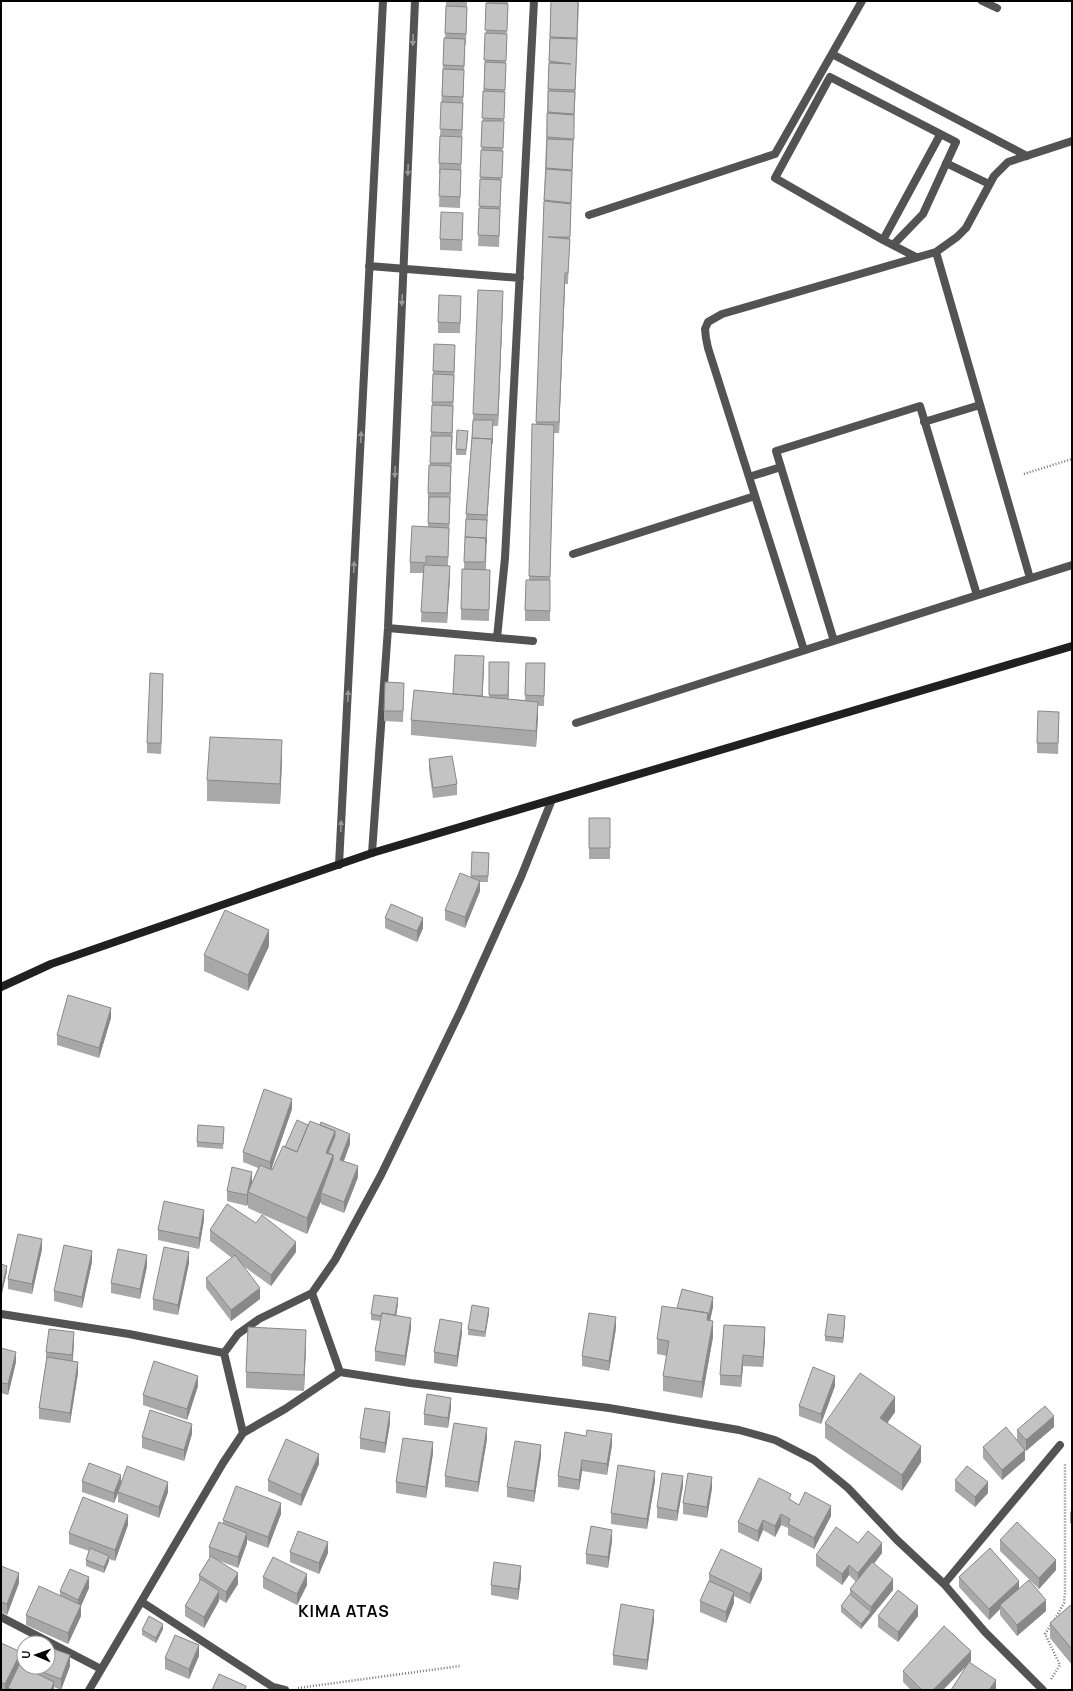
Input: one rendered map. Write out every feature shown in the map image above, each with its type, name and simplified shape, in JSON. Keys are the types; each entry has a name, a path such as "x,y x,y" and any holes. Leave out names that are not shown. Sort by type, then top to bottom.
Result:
{"main road":[{"path":"1,987 51,964 372,853 551,802 1072,646"}],"street":[{"path":"340,865 383,1"},
{"path":"372,853 388,628 415,1"},
{"path":"497,638 505,558 534,1"},
{"path":"588,215 775,154 862,1"},
{"path":"982,1 997,8"},
{"path":"832,54 1027,156"},
{"path":"893,245 923,214 956,142 830,77 775,178 883,240 916,257"},
{"path":"883,240 940,135"},
{"path":"804,650 708,348 706,328 708,322 722,314 936,252 958,237 966,228 989,184 1000,169 1008,162 1072,141"},
{"path":"946,163 989,184"},
{"path":"936,252 1030,578"},
{"path":"369,266 520,278"},
{"path":"924,422 980,405"},
{"path":"834,641 776,451 920,406 978,595"},
{"path":"749,477 781,468"},
{"path":"573,554 755,496"},
{"path":"576,723 1072,565"},
{"path":"388,628 532,641"},
{"path":"243,1433 224,1353 238,1334 259,1319 312,1293 335,1260 381,1175 460,1010 521,877 551,802"},
{"path":"312,1293 340,1372"},
{"path":"1,1314 129,1334 224,1353"},
{"path":"89,1690 223,1463 243,1433 285,1409 340,1372 410,1383 609,1408 739,1430 775,1440 814,1460 848,1488 897,1540 944,1584 985,1632 1043,1690"},
{"path":"944,1584 1060,1445"},
{"path":"142,1602 274,1687 286,1690"},
{"path":"1,1616 101,1669"}],"path":[{"path":"1024,474 1072,459"},
{"path":"1043,1690 1060,1665 1044,1634 1059,1614 1065,1593 1065,1448 1060,1445"},
{"path":"286,1690 460,1666"}],"building":[{"path":"487,1 508,1 508,2"},
{"path":"551,1 578,1 577,38 550,37"},
{"path":"486,3 508,4 507,31 485,30"},
{"path":"446,6 467,7 466,34 445,33"},
{"path":"485,33 507,34 506,61 484,60"},
{"path":"444,38 465,39 464,66 443,65"},
{"path":"550,38 577,39 575,90 548,89 549,63 571,64 549,61"},
{"path":"485,62 506,63 505,90 484,89"},
{"path":"443,69 464,70 463,97 442,96"},
{"path":"483,91 505,92 504,119 482,118"},
{"path":"548,91 575,92 574,114 548,112"},
{"path":"441,102 463,103 462,130 440,129"},
{"path":"547,113 574,115 574,139 547,137"},
{"path":"482,121 504,121 503,148 481,147"},
{"path":"440,136 462,137 461,164 439,163"},
{"path":"547,139 573,140 572,170 546,168"},
{"path":"481,150 503,151 502,178 480,177"},
{"path":"440,169 461,170 460,197 439,196"},
{"path":"546,169 572,171 571,203 544,200"},
{"path":"480,179 501,180 500,207 479,206"},
{"path":"544,201 571,204 570,237 548,237 570,239 568,273 565,273 559,422 536,422"},
{"path":"479,208 500,209 499,236 478,235"},
{"path":"441,212 463,213 462,240 440,239"},
{"path":"478,290 503,291 498,415 473,414"},
{"path":"439,295 461,296 460,323 438,322"},
{"path":"434,344 455,345 454,372 433,371"},
{"path":"433,374 454,375 453,402 432,402"},
{"path":"432,405 453,406 452,433 431,432"},
{"path":"473,420 493,420 492,444 492,439 472,438"},
{"path":"532,424 554,425 550,577 529,576"},
{"path":"457,430 468,431 466,450 456,449"},
{"path":"431,436 452,436 451,463 430,463"},
{"path":"472,438 492,439 487,515 466,514"},
{"path":"429,465 451,466 450,493 428,493"},
{"path":"429,497 450,497 449,524 428,523"},
{"path":"466,519 487,520 486,543 486,538 465,537"},
{"path":"412,526 449,528 448,557 426,556 426,563 410,562"},
{"path":"465,537 486,538 485,562 464,562"},
{"path":"424,565 450,566 447,613 421,612"},
{"path":"462,569 490,570 489,610 461,609"},
{"path":"526,580 550,580 550,611 525,610"},
{"path":"455,655 484,656 482,696 453,694"},
{"path":"489,662 509,662 508,695 489,695"},
{"path":"526,663 545,663 544,696 525,695"},
{"path":"150,673 163,674 161,743 147,743"},
{"path":"385,682 404,683 403,711 384,711"},
{"path":"414,690 538,702 536,731 411,720"},
{"path":"1038,711 1059,712 1058,743 1037,743"},
{"path":"210,737 282,740 280,784 207,780"},
{"path":"452,756 457,784 433,788 429,759"},
{"path":"589,818 610,818 610,848 589,848"},
{"path":"472,852 489,853 488,876 471,876"},
{"path":"460,873 480,881 465,917 445,910"},
{"path":"391,904 423,918 417,931 385,918"},
{"path":"225,910 269,930 248,975 204,955"},
{"path":"68,995 111,1008 99,1048 57,1035"},
{"path":"264,1089 292,1099 270,1162 243,1152"},
{"path":"297,1120 308,1125 297,1152 285,1147"},
{"path":"310,1121 335,1131 326,1153 333,1155 307,1218 248,1192 260,1165 272,1170 283,1146 297,1152"},
{"path":"321,1122 350,1134 340,1160 358,1166 344,1202 321,1193 333,1160 333,1155 328,1153 335,1136 335,1131 320,1125"},
{"path":"198,1125 224,1127 223,1144 197,1142"},
{"path":"232,1167 252,1172 247,1195 227,1191"},
{"path":"164,1201 204,1210 199,1238 158,1230"},
{"path":"227,1204 256,1223 262,1215 296,1242 271,1275 210,1230"},
{"path":"18,1234 42,1239 32,1284 8,1279"},
{"path":"64,1245 92,1251 82,1297 54,1291"},
{"path":"164,1247 189,1252 178,1305 153,1299"},
{"path":"118,1249 147,1255 140,1289 111,1283"},
{"path":"235,1255 260,1288 231,1310 206,1278"},
{"path":"1,1264 7,1266 2,1288 1,1288"},
{"path":"682,1289 713,1297 708,1318 708,1313 677,1308"},
{"path":"374,1295 398,1298 395,1315 382,1313 381,1316 371,1314"},
{"path":"472,1305 489,1308 485,1332 468,1329"},
{"path":"662,1306 708,1313 707,1320 713,1321 702,1382 663,1376 669,1341 657,1339"},
{"path":"382,1313 411,1318 405,1356 375,1351"},
{"path":"589,1313 616,1317 609,1361 582,1356"},
{"path":"828,1314 845,1316 843,1338 825,1336"},
{"path":"440,1319 462,1323 457,1356 434,1352"},
{"path":"724,1325 765,1327 763,1357 743,1355 741,1376 720,1375"},
{"path":"248,1327 306,1330 304,1375 246,1372"},
{"path":"49,1329 74,1332 72,1355 46,1352"},
{"path":"1,1348 16,1352 8,1384 1,1383"},
{"path":"47,1357 78,1362 70,1413 39,1408"},
{"path":"154,1361 198,1376 187,1409 143,1395"},
{"path":"813,1367 835,1376 821,1414 799,1406"},
{"path":"860,1373 895,1397 880,1418 921,1446 902,1475 825,1423"},
{"path":"427,1394 451,1398 448,1418 424,1414"},
{"path":"1045,1406 1054,1416 1026,1440 1017,1430"},
{"path":"365,1408 390,1412 385,1443 360,1438"},
{"path":"150,1410 192,1424 184,1450 142,1437"},
{"path":"454,1423 487,1428 478,1482 445,1476"},
{"path":"1006,1427 1025,1450 1002,1470 983,1447"},
{"path":"587,1430 612,1434 607,1464 582,1460 579,1480 558,1476 565,1432 586,1436"},
{"path":"403,1438 433,1442 426,1487 396,1482"},
{"path":"286,1439 319,1454 301,1495 268,1480"},
{"path":"515,1441 541,1445 534,1491 507,1487"},
{"path":"89,1463 121,1475 114,1493 82,1481"},
{"path":"618,1465 655,1471 647,1519 611,1513"},
{"path":"127,1466 168,1482 159,1507 118,1492"},
{"path":"967,1466 988,1482 975,1497 955,1480"},
{"path":"662,1473 683,1476 677,1511 657,1507"},
{"path":"688,1473 712,1477 707,1507 683,1503"},
{"path":"759,1478 791,1494 789,1499 799,1505 805,1492 831,1506 814,1538 788,1524 790,1519 781,1514 775,1526 763,1520 758,1531 738,1522"},
{"path":"236,1486 281,1503 268,1537 223,1520"},
{"path":"83,1497 128,1515 115,1550 69,1533"},
{"path":"219,1522 247,1533 238,1557 209,1547"},
{"path":"1017,1522 1056,1560 1039,1578 1000,1540"},
{"path":"591,1526 612,1530 608,1557 586,1554"},
{"path":"836,1527 858,1543 868,1531 882,1543 858,1573 849,1565 842,1574 816,1555"},
{"path":"298,1531 328,1542 319,1563 290,1552"},
{"path":"90,1548 109,1556 104,1567 86,1560"},
{"path":"990,1548 1019,1581 989,1609 959,1577"},
{"path":"721,1549 762,1569 750,1594 709,1574"},
{"path":"211,1556 238,1573 226,1592 199,1575"},
{"path":"273,1557 307,1574 297,1594 263,1577"},
{"path":"494,1562 521,1566 518,1589 491,1585"},
{"path":"872,1562 893,1579 871,1607 850,1589"},
{"path":"1,1566 19,1573 7,1604 1,1602"},
{"path":"70,1569 89,1577 78,1600 60,1591"},
{"path":"201,1579 219,1591 204,1617 185,1606"},
{"path":"1029,1580 1046,1600 1017,1625 1000,1605"},
{"path":"709,1581 734,1592 726,1612 700,1601"},
{"path":"39,1586 81,1605 68,1633 26,1615"},
{"path":"898,1590 918,1606 898,1632 878,1616"},
{"path":"850,1594 871,1612 861,1624 841,1606"},
{"path":"621,1604 654,1610 647,1660 613,1655"},
{"path":"1072,1604 1072,1649 1050,1623"},
{"path":"149,1616 163,1624 156,1638 142,1630"},
{"path":"944,1626 971,1651 933,1690 922,1690 903,1671"},
{"path":"175,1635 199,1645 189,1669 165,1658"},
{"path":"1,1643 16,1650 16,1662 5,1684 1,1682"},
{"path":"56,1650 70,1655 61,1679 50,1675 56,1675"},
{"path":"969,1662 996,1680 989,1690 951,1690"},
{"path":"16,1671 16,1675 40,1675 54,1682 51,1690 13,1690 8,1688"},
{"path":"219,1674 246,1686 245,1690 212,1690"}],"district":[{"name":"KIMA ATAS","path":"344,1611"}]}
